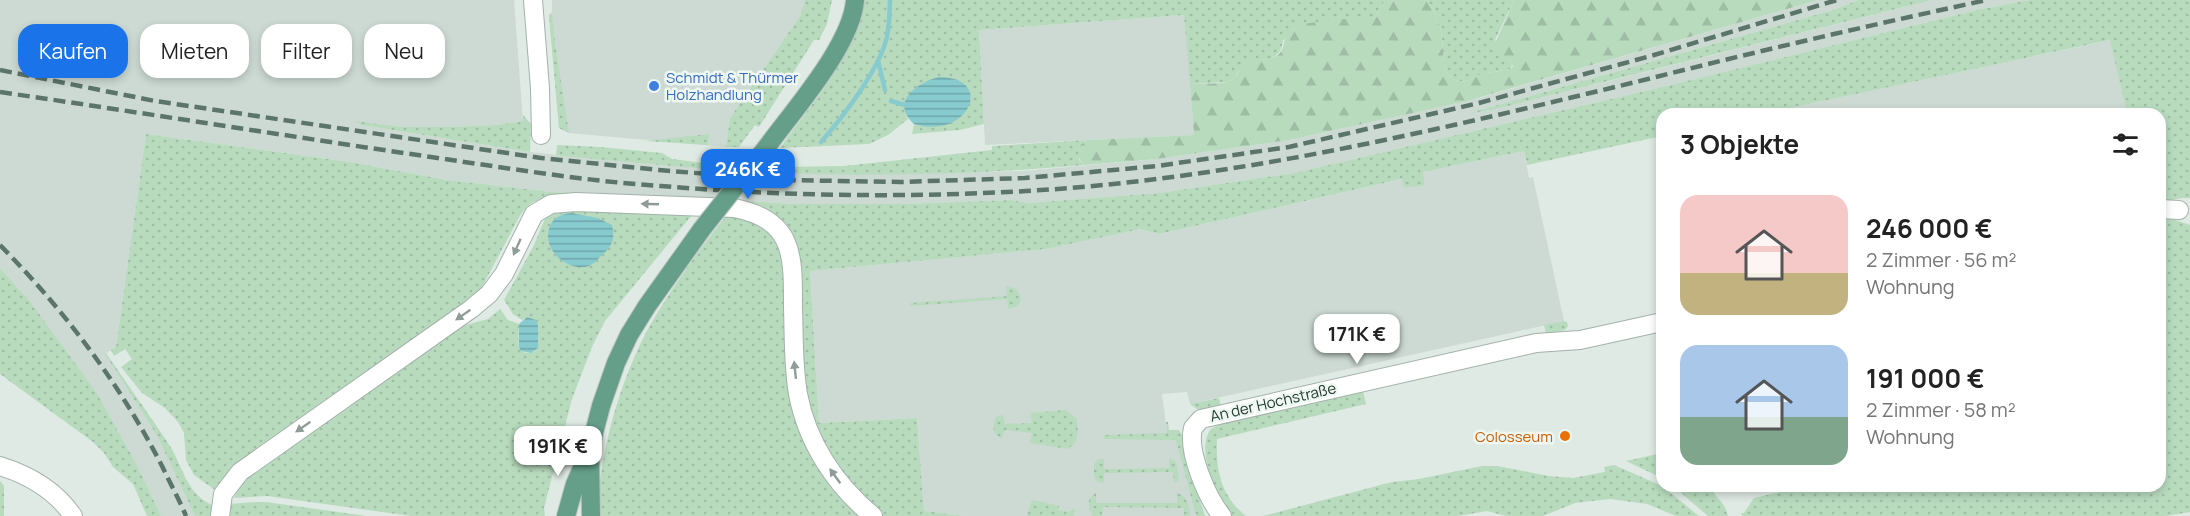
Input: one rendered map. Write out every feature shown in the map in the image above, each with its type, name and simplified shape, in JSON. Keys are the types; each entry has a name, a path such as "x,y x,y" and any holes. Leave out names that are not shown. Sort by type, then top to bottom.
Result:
{"main road":[{"path":"566,516 575,484 590,452 601,406 616,363 629,335 702,229 766,148 839,46 851,18 855,0"},
{"path":"590,452 591,516"}],"street":[{"path":"534,0 542,135"},
{"path":"220,516 223,494 240,472 471,309 489,294 504,274 534,214 551,204 576,202 734,208 756,214 778,230 789,247 793,265 794,351 798,395 803,412 816,446 831,471 860,505 873,516"},
{"path":"2166,210 2179,210"},
{"name":"An der Hochstraße","path":"1222,516 1215,508 1191,442 1193,428 1201,419 1536,343 1580,340 1656,323"},
{"path":"0,466 28,477 45,487 73,516"}],"shaded area":[{"path":"0,0 514,0 523,121 452,127 402,127 355,122 361,125 530,152 658,165 783,173 900,174 1023,171 1156,159 1289,140 1479,98 1818,0 1859,0 1833,10 1474,112 1492,110 1932,0 2030,0 1981,9 1294,173 1159,193 1028,203 1012,200 900,204 792,204 672,196 552,192 447,180 350,162 146,134 116,347 105,354 156,434 195,516 161,516 139,469 61,346 29,300 0,268"},
{"name":"Schmidt & Thürmer Holzhandlung","path":"552,0 805,0 800,16 730,118 726,147 569,133 559,128 549,15 552,13"},
{"path":"1185,15 1194,135 985,145 979,30"},
{"path":"2111,40 2126,108 1790,108"},
{"path":"1524,151 1529,178 1533,177 1564,321 1190,404 1187,392 1162,394 1167,432 1179,432 1204,516 966,516 924,511 917,418 819,423 810,271 1046,249 1141,229 1159,234 1403,179 1425,185 1423,172"}],"green space":[{"path":"805,0 832,0 827,24 819,40 814,40 759,127 755,125 739,147 726,147 730,118 800,16"},
{"path":"863,0 1385,0 1372,19 1335,19 1283,40 1281,50 1276,56 1247,65 1234,79 1227,82 1190,84 1184,15 979,30 984,124 960,130 912,134 914,124 921,126 969,92 960,82 906,115 908,119 888,135 869,144 780,148 842,60 858,21"},
{"path":"1385,0 1426,0 1439,22 1445,67 1452,78 1466,81 1478,75 1511,69 1513,66 1510,60 1497,54 1494,46 1514,0 1818,0 1467,101 1289,140 1156,159 1084,165 1080,161 1078,154 1080,145 1089,140 1194,135 1190,84 1229,82 1247,62 1278,55 1291,26 1336,19 1372,19"},
{"path":"1426,0 1514,0 1495,40 1512,63 1511,69 1479,75 1466,81 1452,78 1445,67 1439,22"},
{"path":"1859,0 1932,0 1492,110 1470,113 1833,10"},
{"path":"2030,0 2190,0 2190,198 2166,201 2166,108 2126,108 2110,40 1790,108 1656,108 1656,137 1527,165 1524,151 1423,172 1425,185 1404,188 1402,179 1159,234 1141,229 1046,249 810,271 819,423 917,418 924,511 966,516 880,516 847,485 806,410 797,264 775,219 553,197 536,200 518,219 480,291 215,490 194,475 186,460 184,433 178,422 165,408 142,393 121,367 132,359 125,349 114,356 111,350 116,347 146,134 350,162 447,180 552,192 672,196 792,204 900,204 1012,200 1028,203 1159,193 1294,173 1981,9"},
{"path":"552,13 569,133 559,128 549,15"},
{"path":"523,115 531,124 530,152 361,125 354,121 402,127 452,127 523,121"},
{"path":"709,134 708,145 645,141"},
{"path":"1089,140 1080,145 1079,160 1084,165 934,174 859,175 755,172 556,155 557,145 662,153 672,159 711,164 783,167 844,166 992,150 992,146"},
{"path":"562,208 692,215 605,321 592,347 572,399 544,508 545,516 411,516 267,496 234,498 239,487 249,477 462,326 488,319 500,309 508,320 519,324 521,350 528,353 535,351 538,347 538,325 527,317 522,320 513,314 504,300 534,245 546,216"},
{"path":"730,211 754,216 785,248 794,397 867,516 597,516 602,464 608,437 634,358 645,334 674,286"},
{"path":"2166,217 2190,225 2190,512 2166,516 1742,516 1741,513 1744,513 1754,498 1780,492 2166,492"},
{"path":"0,268 29,300 96,392 139,469 161,516 147,516 133,484 113,467 93,442 0,374"},
{"path":"1006,286 1016,289 1021,297 1017,306 1008,309 1007,299 910,306 910,303 1007,296"},
{"path":"1564,321 1568,326 1565,330 1546,334 1544,325"},
{"path":"106,353 170,446 191,487 203,500 212,505 216,516 195,516 156,434"},
{"path":"1363,391 1366,404 1217,439 1217,461 1221,481 1230,499 1246,516 1231,516 1219,498 1206,461 1205,449 1211,429 1222,423"},
{"path":"1219,398 1221,407 1200,411 1190,404"},
{"path":"1066,410 1077,419 1078,428 1076,439 1068,449 1030,443 1032,433 1005,430 1002,438 994,432 993,426 997,416 1003,415 1005,424 1032,423 1030,413"},
{"path":"1166,422 1168,422 1169,430 1179,430 1182,435 1205,516 1196,516 1176,440 1104,439 1104,435 1167,433"},
{"path":"1656,454 1656,475 1626,461"},
{"path":"1169,458 1176,461 1179,480 1174,483 1173,472 1104,473 1104,483 1094,477 1094,464 1099,459 1104,459 1104,469 1169,468"},
{"path":"1614,465 1656,483 1656,492 1669,492 1699,516 1676,516 1647,504 1610,499 1575,503 1543,516 1506,516 1487,511 1458,516 1263,516 1392,482 1482,466 1497,466 1573,478 1605,472 1604,467"},
{"path":"0,481 4,486 4,516 0,516"},
{"path":"1096,492 1096,503 1177,503 1177,493 1185,498 1190,514 1184,516 1184,508 1103,507 1102,516 1093,516 1089,509 1089,499"},
{"path":"1680,492 1714,492 1728,516 1708,516"},
{"path":"1032,500 1059,506 1058,510 1070,512 1075,509 1074,516 1027,516"},
{"path":"255,502 367,516 228,516 230,504"}],"water":[{"path":"939,77 957,80 967,87 971,96 968,107 961,117 949,124 933,127 914,124 907,116 904,108 905,101 915,88"},
{"path":"571,213 598,218 612,225 611,244 589,266 572,266 564,262 552,249 549,241 548,233 553,221"},
{"path":"527,317 536,320 538,325 538,348 531,353 521,351 519,347 519,324"}],"waterway":[{"path":"821,142 868,78 883,50 887,37 890,0"},
{"path":"878,61 885,90"},
{"path":"891,101 905,105"}],"railway":[{"path":"0,70 155,101 541,158 781,180 900,182 1025,178 1157,166 1289,147 1479,103 1654,55 1837,0"},
{"path":"0,92 546,174 632,184 797,194 889,195 1026,191 1106,185 1185,175 1342,149 1420,133 1987,0"},
{"path":"0,245 69,322 109,377 146,436 186,516"}],"place":[{"name":"Schmidt & Thürmer Holzhandlung","path":"654,86"},
{"name":"Colosseum","path":"1565,436"}]}
